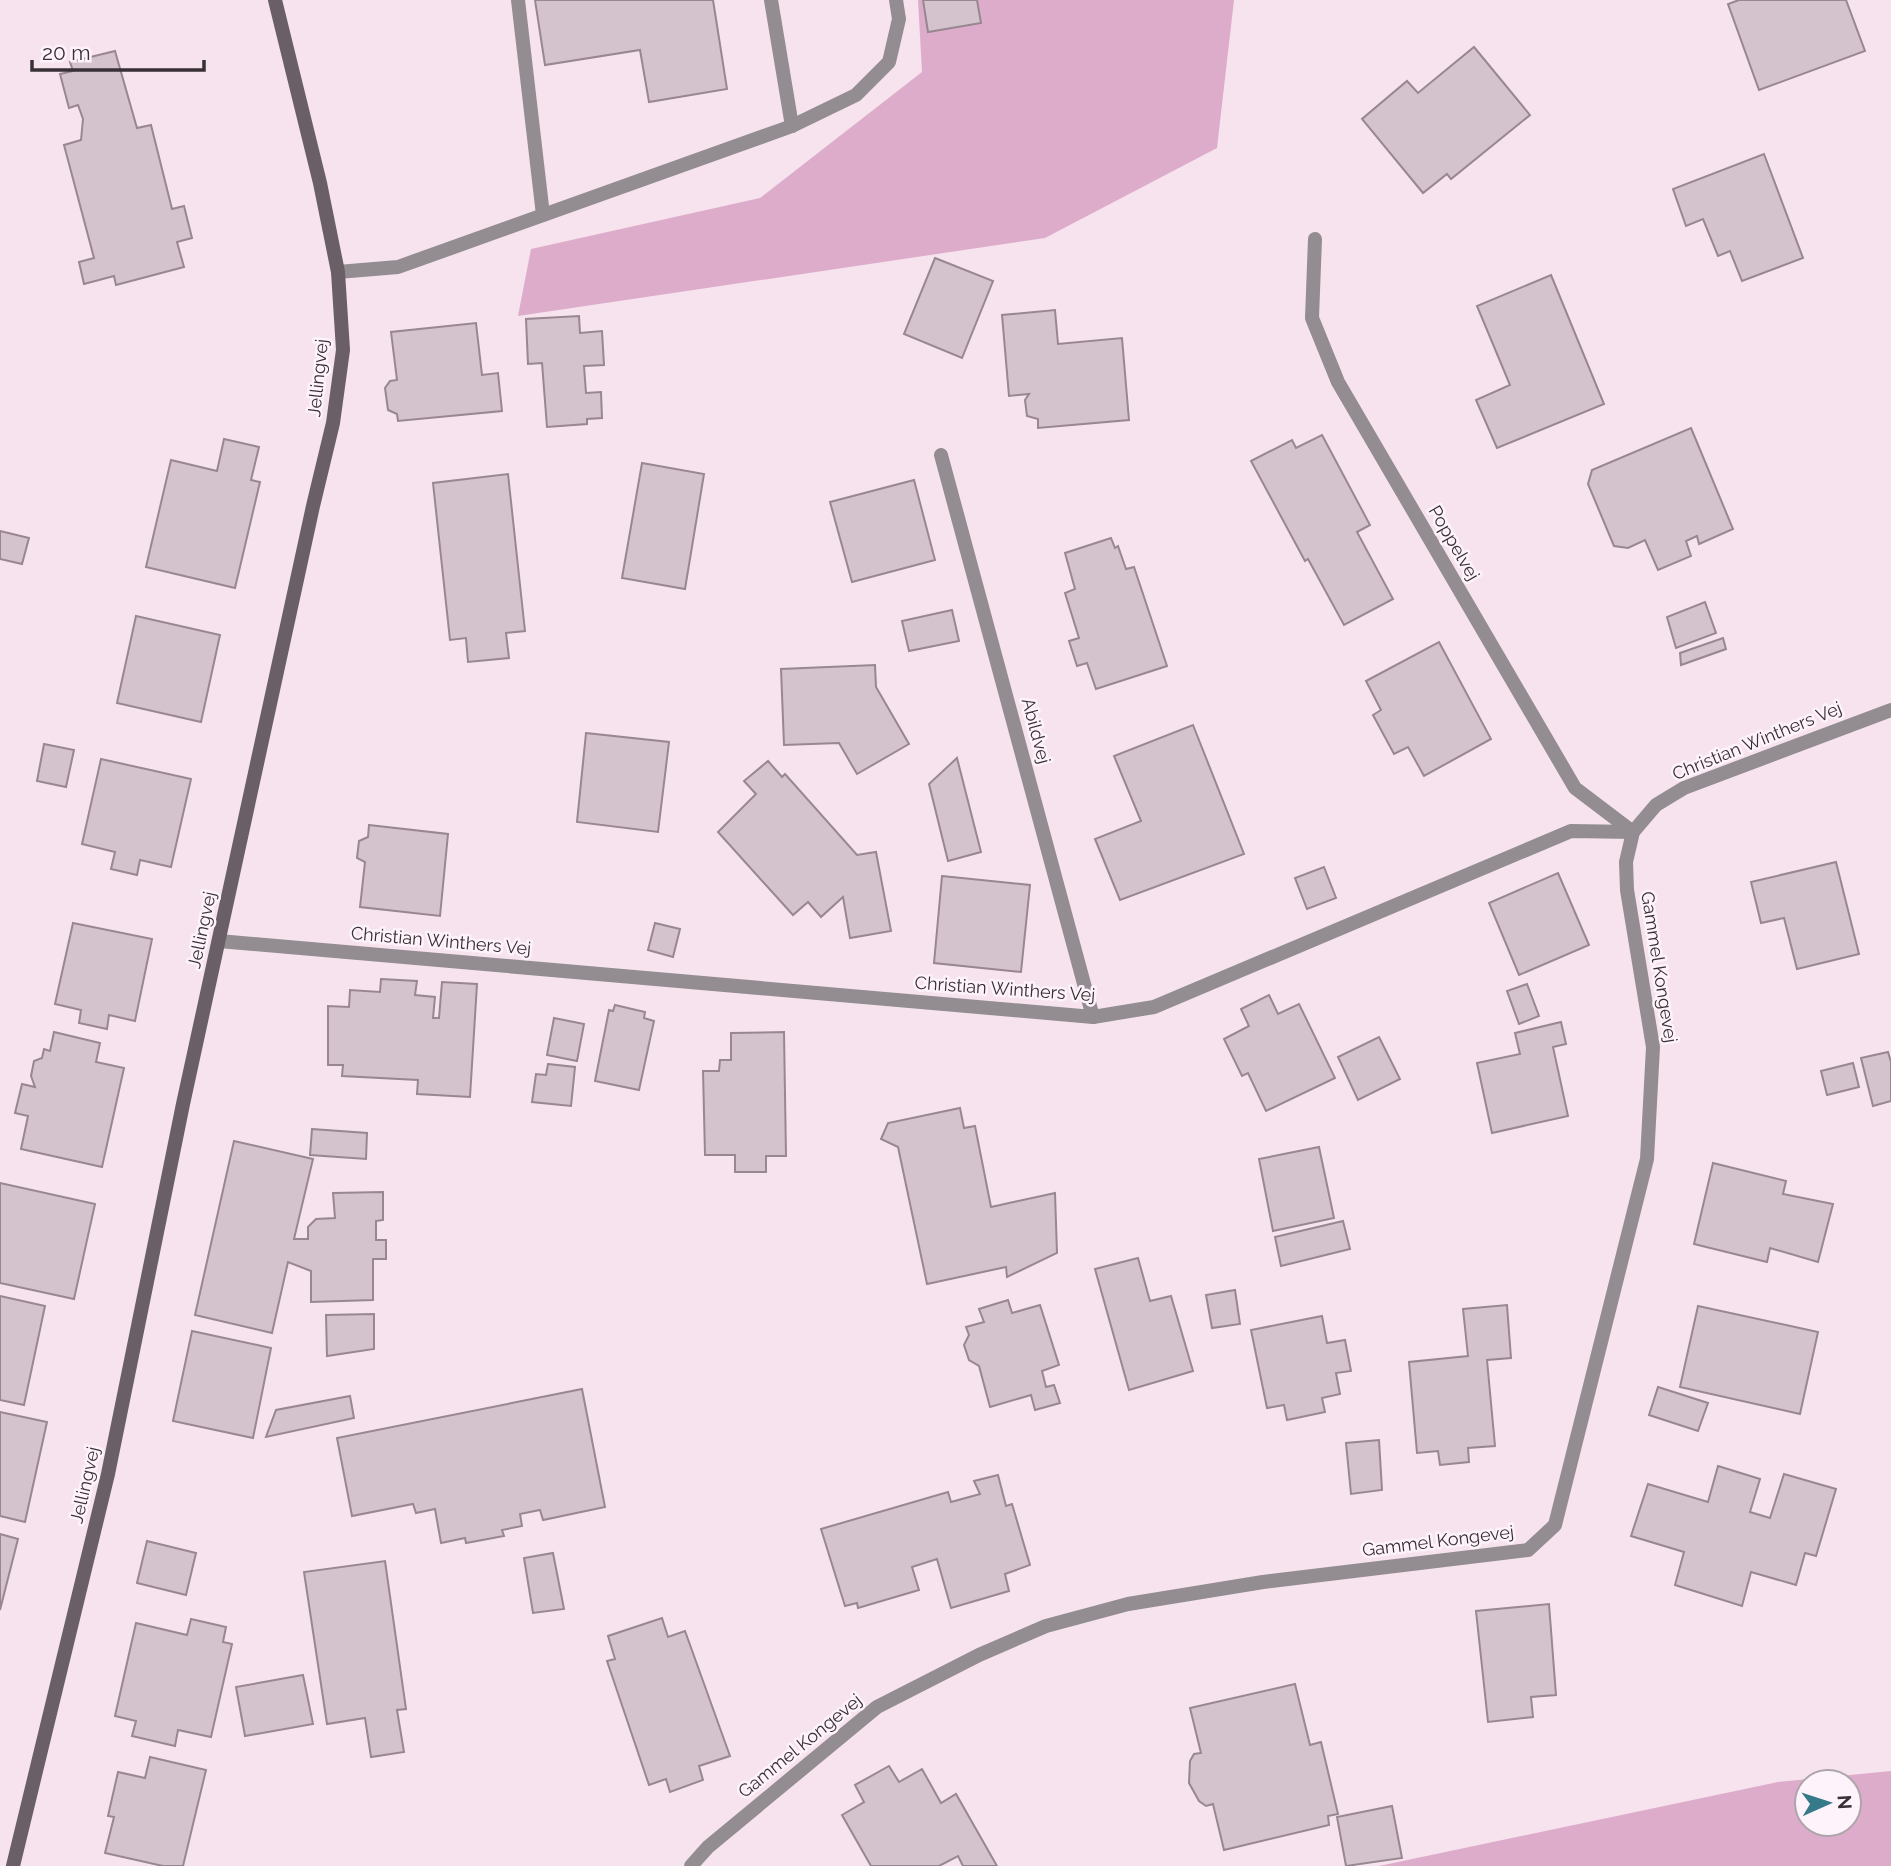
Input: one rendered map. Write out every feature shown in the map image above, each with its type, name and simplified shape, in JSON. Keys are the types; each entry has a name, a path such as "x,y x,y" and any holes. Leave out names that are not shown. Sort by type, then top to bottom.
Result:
{"main road":[{"name":"Jellingvej","path":"13,1866 108,1474 180,1117 333,423 344,350 338,272 320,183 275,0"}],"street":[{"path":"518,0 543,215"},
{"path":"771,0 792,126"},
{"path":"338,272 398,267 792,126 856,95 889,62 899,19 897,0"},
{"name":"Poppelvej","path":"1315,239 1312,318 1338,382 1575,788 1633,832"},
{"name":"Abildvej","path":"941,455 1093,1017"},
{"name":"Christian Winthers Vej","path":"219,941 1093,1017 1154,1007 1572,831 1633,832 1656,805 1684,788 1891,710"},
{"name":"Gammel Kongevej","path":"691,1866 708,1847 877,1707 978,1655 1046,1626 1128,1604 1263,1582 1528,1550 1555,1525 1647,1159 1653,1047 1627,890 1626,862 1633,832"}],"shaded area":[{"path":"918,0 1234,0 1217,148 1045,238 518,316 531,249 760,198 922,72"},
{"path":"1891,1771 1891,1866 1379,1866 1793,1781 1793,1838 1863,1838 1863,1774"}],"building":[{"path":"535,0 713,0 727,89 649,102 640,50 545,65"},
{"path":"923,0 977,0 981,23 928,32"},
{"path":"1739,0 1846,0 1865,51 1759,90 1728,4"},
{"path":"1474,47 1530,115 1451,179 1447,174 1423,193 1362,119 1407,81 1418,93"},
{"path":"115,51 137,128 151,125 172,209 184,206 192,238 177,242 184,267 116,285 114,276 84,284 79,262 94,258 64,145 81,140 83,119 78,105 69,108 60,74 73,71 70,62"},
{"path":"1764,154 1803,258 1742,281 1730,251 1718,256 1703,219 1686,226 1673,189"},
{"path":"935,258 993,281 962,358 904,334"},
{"path":"1551,275 1604,404 1497,448 1476,400 1510,385 1477,306"},
{"path":"1055,310 1058,344 1122,338 1129,420 1038,428 1038,419 1027,416 1025,400 1029,394 1009,396 1002,315"},
{"path":"579,316 580,333 602,331 604,365 584,366 586,393 601,392 602,418 587,419 587,424 547,427 542,363 528,364 526,319"},
{"path":"476,323 482,375 498,373 502,411 398,421 397,414 388,410 385,388 390,381 397,380 391,332"},
{"path":"1691,428 1733,529 1699,544 1697,536 1686,541 1691,556 1658,570 1645,540 1628,548 1614,546 1588,484 1592,470"},
{"path":"1322,435 1370,525 1357,532 1393,599 1344,625 1308,559 1305,561 1251,461 1292,440 1296,448"},
{"path":"224,439 259,447 251,480 260,482 235,588 146,567 171,460 217,471"},
{"path":"642,463 704,474 685,589 622,578"},
{"path":"508,474 525,631 506,633 509,658 468,662 466,638 450,640 433,483"},
{"path":"914,480 935,560 852,582 830,502"},
{"path":"0,531 29,538 22,564 0,559"},
{"path":"1111,538 1115,548 1118,546 1126,569 1134,567 1167,666 1096,689 1087,663 1077,666 1069,641 1079,638 1065,593 1075,589 1065,553"},
{"path":"1705,602 1716,633 1676,648 1667,617"},
{"path":"952,610 959,641 909,651 902,621"},
{"path":"136,616 220,635 201,722 117,703"},
{"path":"1723,638 1726,649 1681,665 1680,653"},
{"path":"1439,642 1491,739 1424,776 1408,747 1394,754 1373,715 1381,710 1366,681"},
{"path":"875,665 876,687 909,744 857,774 839,743 784,745 781,669"},
{"path":"1193,725 1244,854 1120,900 1095,839 1141,821 1114,756"},
{"path":"586,733 669,742 658,832 577,822"},
{"path":"44,744 74,750 66,787 37,781"},
{"path":"957,758 981,852 948,861 929,784"},
{"path":"101,759 191,779 171,867 140,860 137,875 111,869 115,852 82,844"},
{"path":"768,761 782,777 785,774 857,855 876,852 891,931 850,938 843,897 821,917 808,902 793,915 718,832 756,794 744,781"},
{"path":"369,825 448,834 440,916 360,907 365,862 357,858 359,841 368,837"},
{"path":"1836,862 1859,954 1797,969 1784,918 1761,923 1751,882"},
{"path":"1324,867 1336,898 1307,909 1295,878"},
{"path":"1558,873 1589,945 1519,975 1489,903"},
{"path":"942,876 1030,885 1021,972 934,963"},
{"path":"73,923 152,939 135,1021 109,1015 107,1029 79,1023 81,1010 55,1004"},
{"path":"655,923 680,929 673,957 648,950"},
{"path":"381,979 417,981 415,995 435,997 433,1018 439,1018 442,982 477,984 470,1097 417,1094 418,1080 342,1076 343,1065 328,1065 328,1006 349,1007 350,990 380,992"},
{"path":"1527,984 1539,1016 1519,1024 1507,991"},
{"path":"1269,995 1278,1014 1299,1004 1335,1078 1266,1111 1248,1073 1242,1076 1224,1039 1249,1026 1241,1009"},
{"path":"615,1005 645,1012 644,1018 654,1021 639,1090 595,1081 609,1010 613,1011"},
{"path":"554,1018 584,1024 577,1061 547,1055"},
{"path":"1561,1022 1566,1044 1553,1047 1568,1116 1492,1133 1477,1063 1520,1054 1515,1033"},
{"path":"54,1032 100,1043 96,1062 124,1068 102,1167 21,1149 28,1116 15,1113 22,1084 35,1087 31,1076 34,1061 42,1058 44,1049 50,1051"},
{"path":"784,1032 786,1156 766,1156 766,1172 735,1172 735,1155 705,1155 703,1071 719,1071 720,1060 731,1060 731,1033"},
{"path":"1379,1037 1400,1079 1358,1100 1338,1057"},
{"path":"1888,1052 1891,1062 1891,1101 1873,1106 1861,1058"},
{"path":"1853,1063 1859,1087 1827,1095 1821,1071"},
{"path":"548,1064 575,1067 571,1106 532,1102 536,1074 546,1075"},
{"path":"960,1108 964,1128 975,1126 991,1207 1055,1193 1057,1253 1007,1277 1006,1267 927,1284 898,1147 881,1139 888,1123"},
{"path":"312,1129 367,1133 366,1159 310,1155"},
{"path":"234,1141 313,1159 294,1239 308,1239 308,1227 316,1219 335,1218 333,1193 383,1192 383,1220 376,1221 376,1240 386,1240 386,1259 373,1259 373,1300 311,1302 311,1271 288,1262 272,1333 195,1315"},
{"path":"1319,1147 1334,1218 1273,1231 1259,1159"},
{"path":"1713,1163 1786,1181 1783,1194 1833,1204 1818,1262 1770,1248 1767,1262 1694,1244"},
{"path":"0,1183 95,1204 74,1299 0,1283"},
{"path":"1343,1221 1350,1249 1281,1266 1275,1237"},
{"path":"1138,1258 1150,1301 1171,1296 1193,1371 1129,1390 1095,1269"},
{"path":"1235,1290 1240,1324 1212,1328 1206,1295"},
{"path":"0,1296 45,1306 24,1405 0,1400"},
{"path":"1008,1300 1012,1313 1040,1305 1059,1365 1042,1371 1046,1387 1054,1385 1060,1403 1035,1410 1031,1395 990,1407 979,1366 969,1360 964,1345 969,1335 966,1327 984,1322 979,1309"},
{"path":"1507,1305 1511,1358 1487,1360 1495,1446 1468,1448 1469,1462 1440,1465 1438,1451 1417,1453 1409,1362 1468,1356 1463,1309"},
{"path":"1698,1306 1818,1332 1800,1414 1680,1387"},
{"path":"374,1314 374,1349 327,1356 326,1315"},
{"path":"1322,1316 1327,1343 1345,1340 1351,1371 1336,1373 1340,1394 1322,1398 1325,1412 1287,1420 1284,1405 1267,1408 1251,1330"},
{"path":"192,1331 271,1348 253,1438 173,1421"},
{"path":"1658,1387 1708,1403 1698,1431 1649,1415"},
{"path":"582,1389 605,1507 543,1520 540,1510 520,1514 522,1526 502,1530 504,1536 466,1543 465,1538 441,1543 435,1509 416,1513 413,1504 352,1516 337,1438"},
{"path":"350,1396 354,1418 266,1437 276,1410"},
{"path":"0,1412 47,1422 25,1522 0,1516"},
{"path":"1379,1440 1382,1490 1351,1494 1346,1443"},
{"path":"1718,1466 1760,1479 1750,1512 1770,1518 1784,1474 1836,1489 1816,1556 1805,1553 1796,1585 1751,1572 1742,1606 1675,1585 1684,1552 1631,1536 1648,1484 1708,1502"},
{"path":"998,1475 1006,1506 1012,1504 1030,1565 1005,1574 1009,1591 951,1608 937,1559 912,1567 919,1590 858,1608 857,1603 845,1606 821,1529 948,1492 951,1502 980,1494 974,1481"},
{"path":"0,1534 18,1539 0,1610"},
{"path":"147,1541 196,1553 186,1595 137,1583"},
{"path":"553,1553 564,1609 533,1613 524,1558"},
{"path":"385,1561 406,1709 397,1710 404,1752 371,1757 365,1718 327,1724 304,1572"},
{"path":"1549,1604 1556,1695 1531,1697 1533,1717 1488,1722 1476,1611"},
{"path":"662,1618 668,1637 685,1631 730,1756 699,1766 703,1780 670,1792 666,1779 649,1785 607,1661 615,1659 608,1636"},
{"path":"191,1619 226,1627 223,1642 232,1644 211,1737 178,1730 175,1746 132,1736 136,1721 115,1716 136,1623 187,1635"},
{"path":"303,1675 313,1724 245,1736 236,1687"},
{"path":"1295,1684 1310,1745 1321,1742 1338,1814 1328,1816 1329,1825 1224,1850 1213,1804 1206,1806 1199,1801 1189,1783 1190,1761 1194,1754 1201,1753 1190,1708"},
{"path":"150,1757 206,1770 183,1866 163,1866 105,1853 114,1817 108,1816 118,1772 145,1778"},
{"path":"889,1766 899,1782 922,1769 941,1803 956,1794 997,1866 963,1866 958,1856 939,1866 871,1866 842,1815 864,1802 855,1785"},
{"path":"1392,1806 1402,1858 1346,1866 1337,1817"}]}
